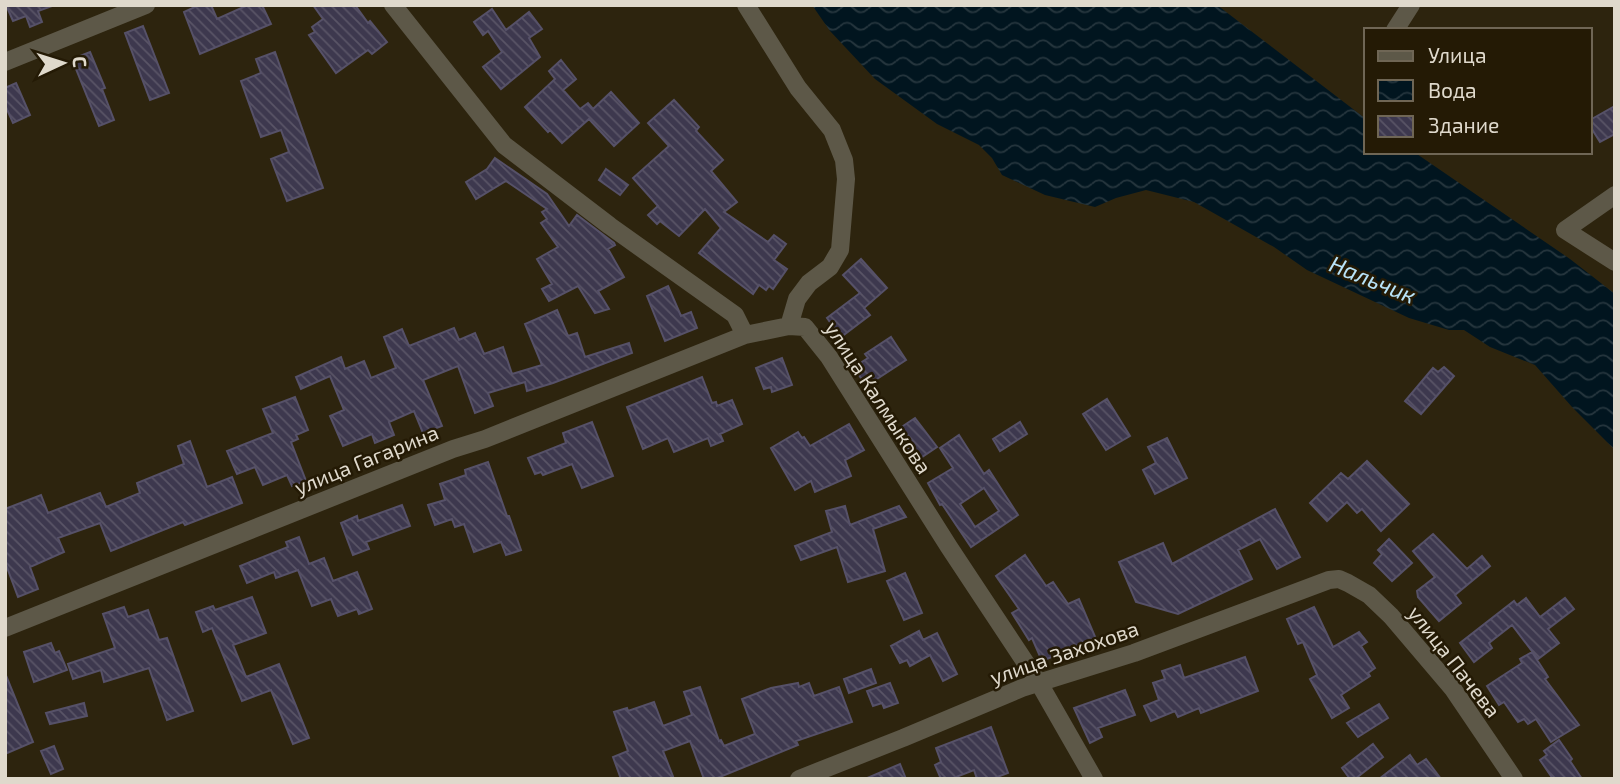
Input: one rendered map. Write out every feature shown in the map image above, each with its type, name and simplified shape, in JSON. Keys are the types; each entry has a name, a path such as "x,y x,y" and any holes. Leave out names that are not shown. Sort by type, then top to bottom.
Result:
{"street":[{"path":"5,62 146,5"},
{"path":"393,5 504,145 610,226 735,315 745,335"},
{"path":"746,5 798,88 832,131 844,160 846,179 840,250 830,267 809,283 797,299 789,326"},
{"path":"1396,28 1412,5"},
{"path":"1615,194 1565,230 1615,262"},
{"name":"улица Калмыкова","path":"745,335 789,326 805,327 823,348 1039,683 1094,779"},
{"name":"улица Гагарина","path":"5,628 745,335"},
{"name":"улица Захохова","path":"799,779 1022,688 1134,653 1329,580 1339,579 1348,583"},
{"name":"улица Пачева","path":"1348,583 1369,595 1391,616 1453,690 1514,779"}],"water":[{"name":"Нальчик","path":"812,5 1217,5 1364,117 1364,154 1417,154 1570,259 1615,294 1615,450 1535,365 1490,347 1464,330 1449,330 1409,318 1307,270 1274,247 1194,202 1146,190 1095,207 1045,195 1002,175 992,158 979,145 937,124 875,79 830,31"}],"building":[{"path":"6,5 52,6 38,11 42,22 30,27 26,16 13,21"},
{"path":"199,5 211,5 217,19 248,5 262,5 271,24 200,54 184,12"},
{"path":"313,5 355,5 387,42 372,54 368,50 336,73 309,35 315,32 312,27 323,19"},
{"path":"492,9 506,30 529,12 542,29 529,38 540,57 501,89 483,67 502,52 488,31 483,35 474,22"},
{"path":"143,26 169,93 150,100 125,33"},
{"path":"90,52 105,88 102,89 114,120 99,126 72,59"},
{"path":"275,52 323,188 287,201 271,159 289,152 281,130 261,137 241,81 261,73 256,59"},
{"path":"561,60 576,79 563,90 580,109 588,103 593,109 611,92 639,123 614,146 589,119 562,143 525,107 555,79 549,71"},
{"path":"16,83 30,115 13,123 5,105 5,88"},
{"path":"674,100 699,127 696,131 723,160 711,171 737,202 724,212 768,242 774,235 786,244 774,260 787,269 773,289 769,286 766,290 759,285 753,294 699,253 721,228 705,209 679,236 660,221 657,224 648,215 658,206 633,178 669,146 648,123"},
{"path":"1615,106 1615,134 1600,142 1592,129 1592,119"},
{"path":"495,158 547,194 569,226 577,215 614,243 615,245 608,249 624,277 598,291 609,309 595,313 578,286 549,301 542,289 552,284 537,259 558,247 541,223 547,219 542,212 547,209 506,181 476,199 466,182 487,169"},
{"path":"606,169 628,185 620,195 599,180"},
{"path":"861,259 887,288 864,308 870,315 841,337 827,318 860,293 843,275"},
{"path":"668,286 681,316 691,312 697,328 665,341 647,296"},
{"path":"557,310 568,336 577,333 585,357 629,343 632,353 527,391 525,382 488,393 493,406 475,413 458,366 423,380 442,426 423,433 414,411 389,422 394,435 375,443 372,434 343,446 330,416 344,410 330,376 301,389 296,377 341,357 345,369 364,361 371,378 396,368 384,337 402,329 409,346 454,328 459,340 475,333 484,354 503,347 512,374 542,365 525,324"},
{"path":"891,337 906,360 866,386 854,367 868,358 865,354"},
{"path":"782,358 792,385 772,392 771,387 764,389 756,368"},
{"path":"1444,367 1454,376 1421,414 1405,401 1433,368 1438,372"},
{"path":"702,377 712,403 716,402 717,406 732,400 742,424 720,434 723,441 711,446 708,438 674,452 668,438 643,449 627,407"},
{"path":"295,397 308,430 296,435 298,439 291,442 306,481 292,486 287,475 263,485 255,467 237,474 227,451 273,433 263,409"},
{"path":"1107,399 1130,436 1106,450 1083,414"},
{"path":"915,418 937,447 916,461 897,430"},
{"path":"592,422 613,476 582,488 572,464 543,475 541,472 535,474 528,458 566,443 563,433"},
{"path":"1020,422 1027,434 1000,451 993,439"},
{"path":"849,424 864,450 845,460 851,476 815,492 811,481 795,490 771,448 798,432 810,446"},
{"path":"959,435 984,474 989,470 1018,515 971,547 942,504 940,505 928,483 953,468 940,448","holes":["984,488 999,511 975,527 960,504"]},
{"path":"1167,438 1187,478 1155,494 1143,470 1156,463 1148,447"},
{"path":"190,441 207,487 232,477 242,503 185,525 183,522 111,551 100,523 58,538 64,552 30,567 38,589 18,597 5,562 5,509 41,495 48,513 100,493 106,507 140,493 137,483 184,464 178,446"},
{"path":"1367,461 1409,504 1381,531 1362,509 1357,513 1347,502 1327,521 1310,503 1341,473 1348,479"},
{"path":"488,462 521,550 506,555 501,542 474,552 464,524 455,527 452,519 435,525 428,505 445,500 440,484 466,475 465,470"},
{"path":"402,505 410,526 366,542 369,549 353,555 341,523 357,516 358,521"},
{"path":"845,506 850,525 899,506 906,517 873,529 885,571 848,582 837,547 801,560 795,546 832,532 826,511"},
{"path":"1275,509 1300,557 1277,569 1260,539 1238,550 1252,579 1178,614 1136,602 1119,562 1163,543 1172,564"},
{"path":"1433,534 1467,569 1482,556 1490,566 1455,595 1461,603 1439,621 1418,597 1417,591 1435,577 1413,551"},
{"path":"299,537 309,564 324,558 333,581 357,572 372,609 359,614 357,609 338,616 331,599 312,606 298,570 276,578 274,572 247,583 240,566 288,547 286,542"},
{"path":"1389,539 1412,563 1392,581 1374,563 1382,554 1378,550"},
{"path":"1025,555 1046,586 1053,582 1068,604 1079,599 1096,639 1042,661 1032,638 1029,640 1012,613 1019,609 996,576"},
{"path":"905,573 922,613 904,620 887,581"},
{"path":"252,597 266,633 233,645 246,677 279,664 309,738 293,744 271,690 242,701 212,628 203,632 196,612 213,606 215,610"},
{"path":"1526,598 1540,617 1565,598 1574,609 1548,629 1559,643 1538,659 1512,625 1489,643 1492,648 1474,662 1460,643 1514,601 1517,605"},
{"path":"124,607 128,617 148,610 159,640 167,638 193,711 167,720 149,668 104,682 101,670 73,679 68,664 115,648 103,614"},
{"path":"1314,607 1333,647 1359,632 1367,642 1361,646 1375,668 1368,673 1370,676 1341,695 1349,708 1332,718 1310,679 1317,675 1303,642 1298,644 1287,619"},
{"path":"919,631 923,640 937,633 957,674 943,681 930,655 910,666 907,660 900,663 891,646"},
{"path":"51,643 55,653 59,651 67,670 34,682 24,652"},
{"path":"1532,652 1548,677 1545,679 1579,725 1551,742 1536,719 1528,724 1524,719 1518,722 1504,702 1499,705 1487,686 1522,663 1520,659"},
{"path":"1245,657 1258,691 1201,713 1199,708 1178,717 1175,711 1151,721 1144,706 1159,700 1153,683 1165,679 1162,671 1180,665 1184,678"},
{"path":"871,669 876,683 849,693 844,679"},
{"path":"5,673 33,742 5,754"},
{"path":"798,683 799,687 809,683 814,696 839,687 852,722 796,741 798,745 715,779 704,779 690,741 663,751 674,779 621,779 613,757 628,751 614,712 627,708 628,711 654,702 663,726 692,715 684,692 700,687 719,741 721,740 724,746 755,734 742,699 771,688"},
{"path":"890,683 898,703 884,708 882,703 873,706 867,691"},
{"path":"1125,690 1135,715 1098,728 1102,737 1090,743 1074,708"},
{"path":"84,703 87,716 50,724 46,713"},
{"path":"1379,704 1388,718 1358,737 1347,723"},
{"path":"991,727 1008,773 992,779 977,779 974,770 951,779 941,779 935,765 941,762 936,748"},
{"path":"1559,740 1582,779 1553,779 1540,760 1547,755 1544,751"},
{"path":"1373,744 1383,757 1355,779 1350,779 1342,768"},
{"path":"54,746 63,769 51,774 41,751"},
{"path":"1410,755 1417,765 1426,759 1441,779 1379,779"},
{"path":"900,764 906,779 865,779"}]}
